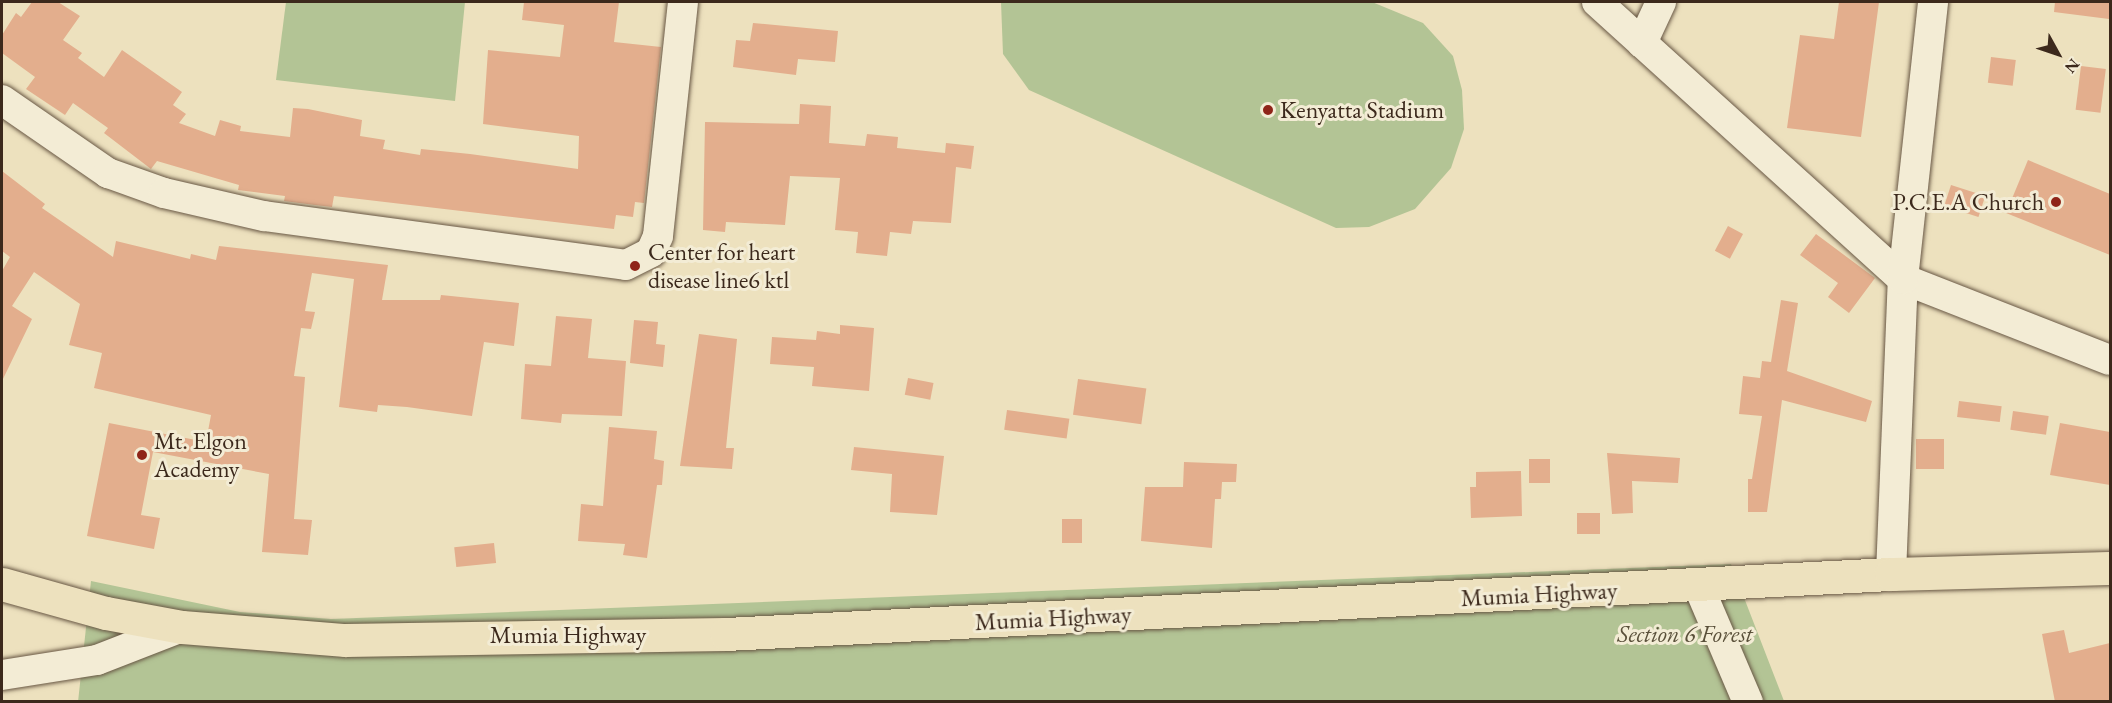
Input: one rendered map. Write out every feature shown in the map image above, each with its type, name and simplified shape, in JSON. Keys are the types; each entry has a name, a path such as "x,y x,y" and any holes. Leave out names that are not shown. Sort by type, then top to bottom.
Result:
{"highway":[{"name":"Mumia Highway","path":"2,584 106,613 182,627 345,640 726,634 1891,574 2110,568"}],"street":[{"path":"2,100 108,173 164,193 264,216 627,265 651,252 658,237 683,2"},
{"path":"1597,2 1903,279 2110,360"},
{"path":"1642,43 1661,2"},
{"path":"1891,574 1903,279 1933,2"},
{"path":"1698,585 1748,702"},
{"path":"2,675 97,660 182,627"}],"green space":[{"path":"286,2 465,2 455,101 276,80"},
{"name":"Kenyatta Stadium","path":"1001,2 1372,2 1423,23 1453,56 1462,90 1464,129 1451,168 1415,209 1369,227 1336,228 1029,90 1003,54"},
{"name":"Section 6 Forest","path":"1731,564 1784,701 78,702 91,581 240,612 331,619"}],"building":[{"path":"32,2 58,2 80,16 63,40 82,53 78,58 104,77 122,50 182,92 173,105 186,114 179,123 215,136 220,120 241,126 240,131 290,137 293,108 308,109 362,120 360,136 385,140 383,149 420,155 421,149 470,154 578,169 579,136 483,124 488,50 560,57 564,25 522,20 524,2 619,2 614,42 661,47 644,203 635,202 633,217 616,215 614,229 334,196 332,207 284,201 285,196 238,190 239,185 157,161 151,169 104,133 108,128 73,103 65,115 26,89 35,77 2,53 2,35 16,13 21,17"},
{"path":"1839,2 1879,2 1861,137 1787,128 1800,35 1834,39"},
{"path":"2055,2 2110,2 2109,19 2054,12"},
{"path":"753,23 838,31 835,62 798,59 796,75 733,67 736,40 750,41"},
{"path":"1991,57 2016,60 2013,86 1988,83"},
{"path":"2081,66 2106,69 2100,113 2076,110"},
{"path":"800,104 831,106 829,143 865,146 867,134 898,137 897,148 945,153 946,143 974,146 971,169 956,167 951,223 913,221 911,234 890,232 887,256 856,253 858,232 835,230 840,178 790,176 785,225 726,222 725,232 703,230 705,122 799,124"},
{"path":"2028,160 2110,194 2110,255 2006,213"},
{"path":"2,171 45,204 42,208 113,257 116,241 190,259 191,254 216,260 219,246 388,265 382,300 440,300 441,295 519,303 514,346 484,342 472,416 378,405 377,412 339,407 354,279 312,273 305,311 315,312 311,329 301,328 294,376 305,377 294,519 312,520 308,555 262,552 269,474 153,452 141,515 160,518 154,549 87,536 109,423 206,442 211,415 94,388 102,353 69,345 80,304 34,272 12,306 32,319 2,381 2,271 10,257 2,251"},
{"path":"1951,185 1985,196 1978,217 1944,206"},
{"path":"1728,226 1743,234 1730,259 1715,251"},
{"path":"1816,234 1875,278 1849,313 1828,297 1838,283 1800,255"},
{"path":"1781,300 1798,303 1787,371 1872,401 1866,422 1782,400 1767,512 1748,512 1748,479 1752,479 1762,416 1739,414 1743,376 1760,378 1762,361 1771,362"},
{"path":"556,316 592,319 588,358 626,361 622,416 562,414 561,423 521,419 525,364 551,366"},
{"path":"634,320 658,322 656,344 665,345 663,367 630,363"},
{"path":"840,325 874,328 869,391 812,386 814,367 770,364 772,337 816,340 817,331 840,334"},
{"path":"699,334 737,339 726,448 734,448 732,469 680,466"},
{"path":"908,378 934,383 930,400 905,395"},
{"path":"1078,379 1146,389 1141,424 1073,415"},
{"path":"1959,401 2002,406 2000,422 1957,417"},
{"path":"1007,410 1069,419 1067,439 1004,430"},
{"path":"2013,411 2049,416 2046,435 2010,430"},
{"path":"2060,423 2110,432 2110,485 2050,475"},
{"path":"609,427 657,431 654,459 664,461 662,485 657,485 647,558 623,555 625,544 578,541 581,504 603,506"},
{"path":"1916,439 1944,439 1944,469 1916,469"},
{"path":"854,447 944,456 937,515 890,512 892,474 851,470"},
{"path":"1607,453 1680,458 1678,483 1632,481 1633,513 1612,514"},
{"path":"1529,459 1550,459 1550,483 1529,483"},
{"path":"1184,462 1237,464 1236,482 1222,482 1221,499 1215,499 1212,548 1141,541 1145,487 1183,487"},
{"path":"1521,471 1522,516 1471,518 1470,487 1476,487 1476,472"},
{"path":"1577,513 1600,513 1600,534 1577,534"},
{"path":"1062,519 1082,519 1082,543 1062,543"},
{"path":"494,543 496,563 456,567 454,547"},
{"path":"2064,630 2069,653 2110,643 2110,702 2055,702 2042,634"}],"place":[{"name":"Kenyatta Stadium","path":"1268,110"},
{"name":"P.C.E.A Church","path":"2056,202"},
{"name":"Center for heart disease line6 ktl","path":"635,266"},
{"name":"Mt. Elgon Academy","path":"142,455"}]}
